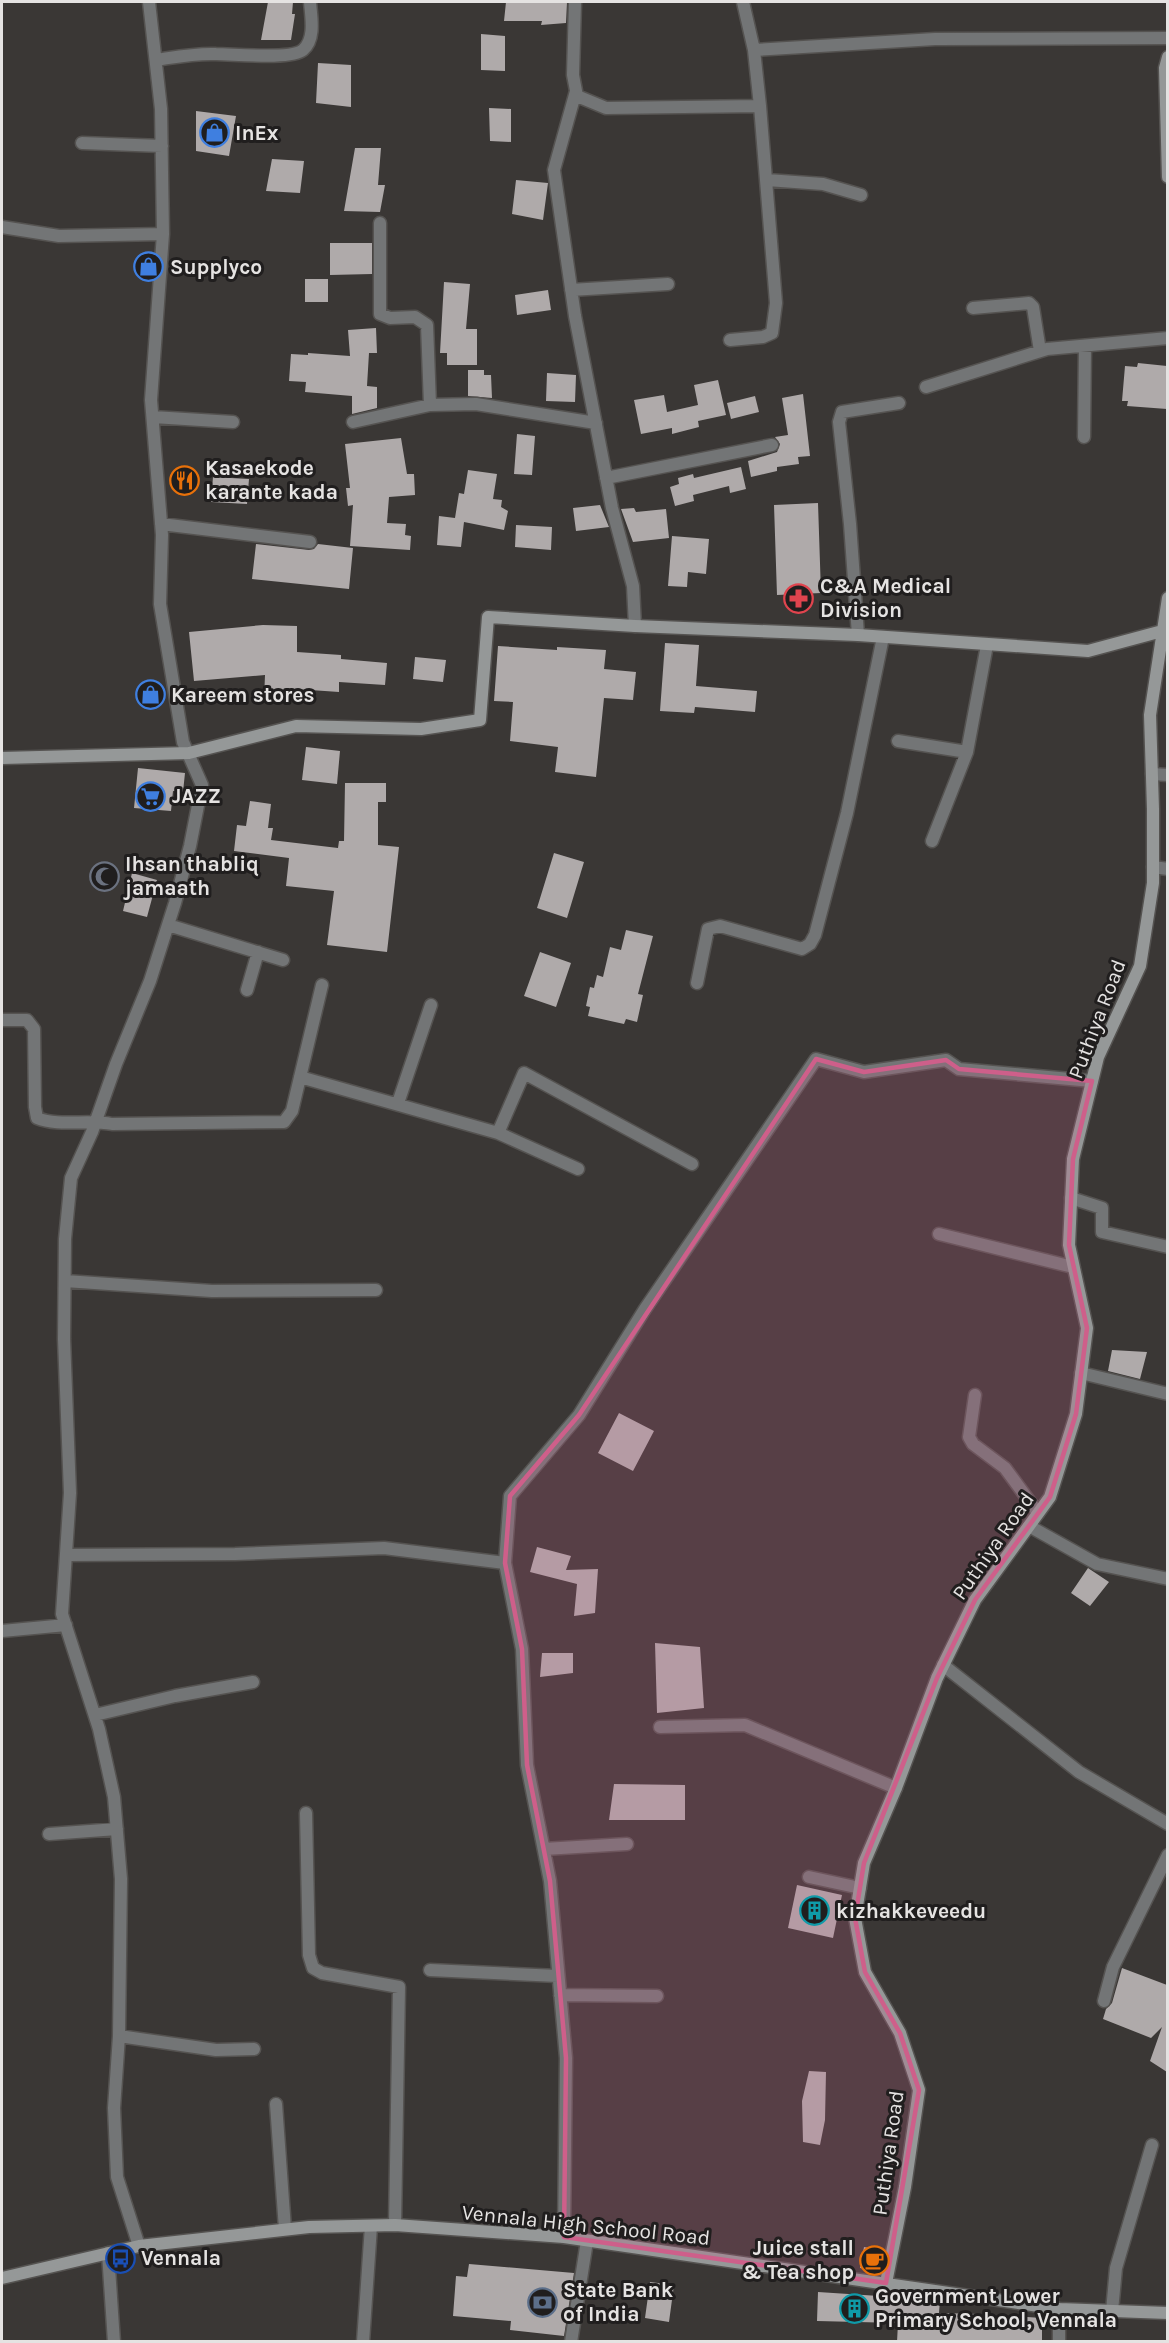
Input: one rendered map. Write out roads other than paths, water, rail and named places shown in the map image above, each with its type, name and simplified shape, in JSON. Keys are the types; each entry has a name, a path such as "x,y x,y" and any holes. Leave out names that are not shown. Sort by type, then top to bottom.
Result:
{"street":[{"path":"139,2246 117,2177 114,2108 119,2036 121,1879 114,1797 95,1715 62,1614 70,1493 64,1339 65,1239 70,1178 96,1121 116,1064 150,981 190,846 202,785 183,742 160,604 161,524 151,400 163,234 162,109 149,2"},
{"path":"156,60 216,54 294,56 305,48 313,28 310,2"},
{"path":"575,2 573,75 577,96 606,108 760,106"},
{"path":"730,340 763,337 772,333 776,303 754,50 743,2"},
{"path":"754,50 935,39 1167,38"},
{"path":"1167,57 1165,68 1167,177"},
{"path":"576,91 554,170 571,290 606,478 633,586 635,626"},
{"path":"82,143 162,146"},
{"path":"766,180 823,184 861,195"},
{"path":"380,223 380,314 390,318 415,317 427,325 430,405"},
{"path":"2,227 59,236 163,234"},
{"path":"571,290 668,284"},
{"path":"973,309 1029,303 1033,307 1041,351"},
{"path":"926,387 1041,351 1167,338"},
{"path":"1084,436 1085,346"},
{"path":"858,635 850,524 839,422 842,412 899,403"},
{"path":"353,422 430,405 476,404 596,423"},
{"path":"153,417 233,422"},
{"path":"606,478 772,445"},
{"path":"161,524 310,542"},
{"name":"Puthiya Road","path":"886,2283 905,2187 920,2090 900,2033 865,1972 855,1918 864,1863 896,1788 943,1665 975,1600 1050,1497 1076,1414 1087,1328 1069,1245 1073,1159 1098,1057 1140,966 1153,883 1150,715 1165,630 1167,598"},
{"path":"2,758 189,753 296,726 421,729 480,720 488,617 635,626 858,635 1088,651 1165,630"},
{"path":"697,983 708,929 720,926 802,949 810,944 815,935 847,813 883,637"},
{"path":"932,841 967,752 987,645"},
{"path":"898,741 967,752"},
{"path":"1152,774 1167,775"},
{"path":"1153,867 1167,869"},
{"path":"168,925 283,960"},
{"path":"247,990 258,952"},
{"path":"2,1020 27,1020 34,1029 37,1118 45,1122 96,1121 112,1124 284,1122 292,1111 322,985"},
{"path":"398,1104 431,1005"},
{"path":"564,2237 566,2058 550,1881 527,1765 522,1649 505,1563 510,1496 579,1415 645,1309 816,1059 864,1072 946,1060 959,1069 1092,1082"},
{"path":"498,1133 524,1072 692,1164"},
{"path":"300,1077 498,1133 578,1169"},
{"path":"1071,1198 1102,1208 1102,1232 1167,1247"},
{"path":"939,1234 1073,1267"},
{"path":"65,1281 212,1291 376,1290"},
{"path":"1081,1373 1167,1394"},
{"path":"975,1395 969,1437 973,1444 1005,1468 1038,1514"},
{"path":"1029,1526 1097,1564 1167,1580"},
{"path":"67,1555 235,1554 384,1548 505,1563"},
{"path":"2,1631 66,1625"},
{"path":"943,1665 1078,1772 1167,1824"},
{"path":"95,1715 175,1696 253,1682"},
{"path":"660,1727 745,1725 896,1788"},
{"path":"306,1813 309,1955 313,1968 322,1973 399,1987 395,2225"},
{"path":"49,1834 117,1829"},
{"path":"544,1849 627,1844"},
{"path":"1104,2001 1113,1967 1167,1855"},
{"path":"809,1877 860,1888"},
{"path":"430,1970 558,1976"},
{"path":"560,1995 657,1996"},
{"path":"119,2036 216,2050 254,2049"},
{"path":"276,2104 285,2229"},
{"path":"1112,2311 1116,2268 1152,2145"},
{"name":"Vennala High School Road","path":"2,2278 139,2246 285,2229 395,2225 564,2237 1059,2309 1167,2313"},
{"path":"363,2342 371,2226"},
{"path":"571,2342 587,2241"},
{"path":"108,2253 114,2342"},
{"path":"1059,2309 1059,2342"}],"place":[{"name":"InEx","path":"214,133"},
{"name":"Supplyco","path":"149,267"},
{"name":"Kasaekode karante kada","path":"184,480"},
{"name":"C&A Medical Division","path":"799,598"},
{"name":"Kareem stores","path":"150,695"},
{"name":"JAZZ","path":"151,796"},
{"name":"Ihsan thabliq jamaath","path":"104,876"},
{"name":"kizhakkeveedu","path":"815,1911"},
{"name":"Vennala","path":"120,2258"},
{"name":"Juice stall & Tea shop","path":"875,2260"},
{"name":"State Bank of India","path":"542,2302"},
{"name":"Government Lower Primary School, Vennala","path":"854,2308"}]}
